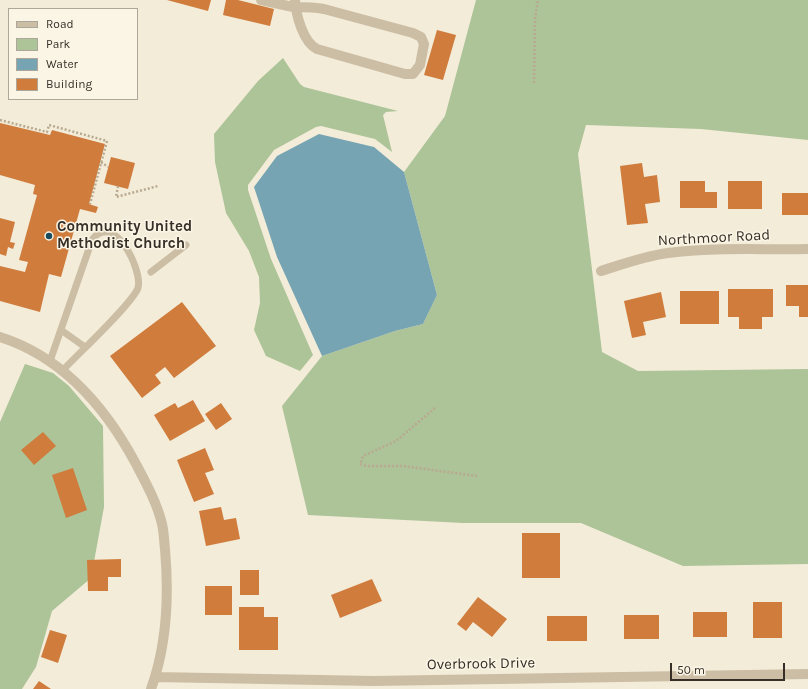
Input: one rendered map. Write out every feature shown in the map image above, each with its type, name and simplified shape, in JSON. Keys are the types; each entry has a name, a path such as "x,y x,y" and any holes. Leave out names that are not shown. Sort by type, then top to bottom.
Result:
{"street":[{"path":"262,0 296,4 324,8 417,34 424,44 419,68 413,74 405,74 317,50 310,43 301,25 296,4"},
{"name":"Northmoor Road","path":"600,271 632,260 668,253 808,250"},
{"path":"0,337 21,345 50,361 63,370 94,401 121,438 147,485 162,525 167,572 166,625 151,689"},
{"name":"Overbrook Drive","path":"155,677 304,684 374,681 808,674"},
{"path":"374,681 382,689"}],"lane":[{"path":"50,361 92,240 100,233 114,233 120,238 135,266 138,279 138,288 128,303 63,370"},
{"path":"151,272 186,244"},
{"path":"61,330 85,347"}],"path":[{"path":"534,83 535,18 538,0"},
{"path":"0,120 47,132 49,125 107,141 90,204"},
{"path":"101,162 108,168"},
{"path":"118,186 116,197 158,186"},
{"path":"435,408 396,441 363,456 360,464 366,466 404,466 477,476"}],"green space":[{"path":"476,0 808,0 808,140 701,129 586,125 578,154 602,352 638,371 808,369 808,564 683,566 581,523 463,523 308,515 282,406 322,356 395,331 423,324 437,295 404,172 445,116"},
{"path":"283,58 300,84 304,87 398,111 386,112 383,115 392,152 375,139 321,126 316,127 274,150 248,185 248,190 271,259 313,355 300,371 266,356 254,330 260,303 259,277 249,251 226,213 215,162 214,134 258,81"},
{"path":"25,364 53,373 69,386 103,426 104,507 91,578 52,611 36,667 22,689 0,689 0,422"}],"water":[{"path":"319,134 374,147 404,172 437,295 423,324 395,331 322,356 277,257 254,187 277,156"}],"building":[{"path":"167,0 211,0 208,11"},
{"path":"226,0 238,0 274,9 270,26 223,15"},
{"path":"437,30 456,35 443,80 424,75"},
{"name":"Community United Methodist Church","path":"0,123 50,135 52,130 105,144 89,204 98,207 96,213 80,209 61,277 49,274 40,312 0,301 0,266 25,272 28,262 19,260 37,195 33,194 35,185 0,175"},
{"path":"111,157 135,163 128,189 104,183"},
{"path":"642,163 644,177 657,175 660,202 645,204 648,223 627,225 620,166"},
{"path":"680,181 705,181 705,192 717,192 717,208 680,208"},
{"path":"728,181 762,181 762,209 728,209"},
{"path":"782,193 808,193 808,215 782,215"},
{"name":"Community United Methodist Church","path":"0,218 15,222 10,242 15,243 13,249 8,247 6,256 0,254"},
{"path":"786,285 808,285 808,317 799,317 799,306 786,306"},
{"path":"728,289 773,289 773,317 762,317 762,329 739,329 739,317 728,317"},
{"path":"680,291 719,291 719,324 680,324"},
{"path":"661,292 666,317 643,322 646,335 632,338 624,301"},
{"path":"182,302 216,346 174,378 165,367 155,375 161,383 142,398 110,356"},
{"path":"193,400 205,421 170,441 154,415 175,403 178,408"},
{"path":"221,403 232,419 216,430 205,414"},
{"path":"43,432 56,446 34,465 21,450"},
{"path":"205,448 214,470 205,473 214,494 194,502 177,460"},
{"path":"73,468 87,510 66,518 52,475"},
{"path":"221,507 224,520 236,518 240,539 206,546 199,511"},
{"path":"522,533 560,533 560,578 522,578"},
{"path":"121,559 121,577 108,577 108,591 88,591 87,560"},
{"path":"240,570 259,570 259,595 240,595"},
{"path":"372,579 382,601 340,618 331,595"},
{"path":"205,586 232,586 232,615 205,615"},
{"path":"478,597 507,619 492,637 473,622 466,631 457,624"},
{"path":"753,602 782,602 782,638 753,638"},
{"path":"239,607 264,607 264,617 278,617 278,650 239,650"},
{"path":"693,612 727,612 727,637 693,637"},
{"path":"624,615 659,615 659,639 624,639"},
{"path":"547,616 587,616 587,641 547,641"},
{"path":"50,630 67,635 58,663 41,657"},
{"path":"39,681 51,689 33,689"}],"place":[{"name":"Community United Methodist Church","path":"49,236"}]}
